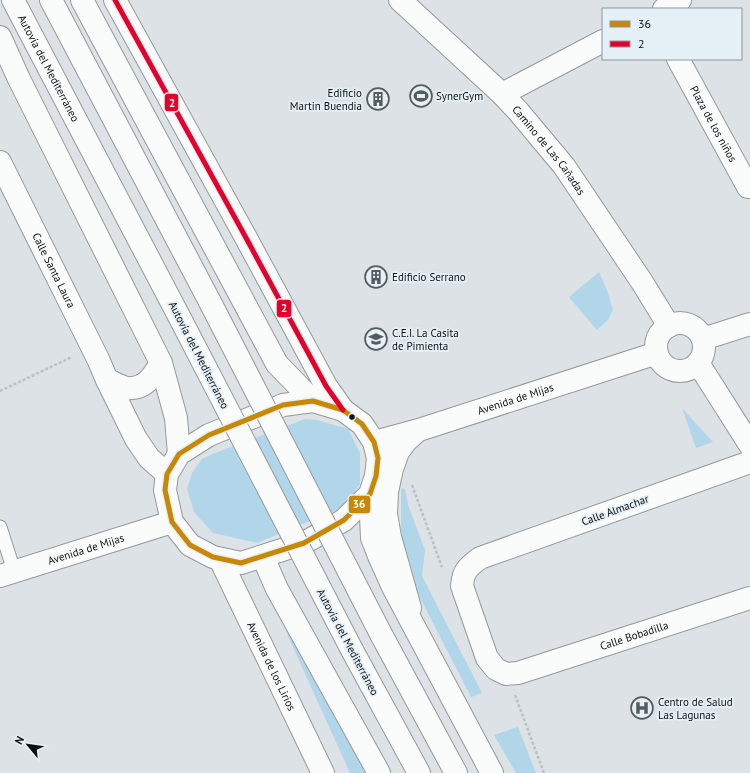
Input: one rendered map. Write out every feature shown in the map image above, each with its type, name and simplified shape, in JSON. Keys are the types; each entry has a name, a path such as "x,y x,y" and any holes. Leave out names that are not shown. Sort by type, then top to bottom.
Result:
{"main road":[{"name":"Autovía del Mediterráneo","path":"13,0 352,650 419,773"},
{"path":"51,0 210,302 382,636 456,773"},
{"path":"82,0 277,364 313,401"},
{"path":"114,0 326,386 343,410 362,424 374,442 378,458 376,476 370,494 372,538 393,587 492,773"},
{"name":"Camino de Las Cañadas","path":"400,0 502,94 564,166 642,282 668,326"},
{"path":"666,8 680,0"},
{"path":"0,37 19,79 161,363 176,418 179,454"},
{"path":"502,94 602,42"},
{"name":"Plaza de los niños","path":"679,60 748,187 750,187"},
{"name":"Calle Santa Laura","path":"0,162 136,439 149,458 167,474"},
{"path":"677,323 685,323 692,326 699,332 703,339 704,345 701,358 692,368 678,371 671,369 664,365 657,353 656,345 658,337 662,331 668,326 677,323"},
{"path":"703,339 750,324"},
{"name":"Avenida de Mijas","path":"374,442 418,431 657,353"},
{"path":"107,380 127,388 139,387 151,379 161,363"},
{"path":"698,363 750,445"},
{"path":"343,410 313,401 283,405 209,435 179,454 167,474 165,490 172,522 190,545 213,557 241,563 304,543 344,520 370,494"},
{"path":"417,632 390,537 386,514 387,492 392,468 398,452 406,441 418,431"},
{"name":"Calle Almachar","path":"518,673 506,674 496,669 487,658 462,586 463,577 467,568 480,558 750,462"},
{"name":"Avenida de Mijas","path":"7,574 172,522"},
{"path":"263,557 277,589 379,773"},
{"name":"Avenida de los Lirios","path":"220,559 323,773"},
{"name":"Calle Bobadilla","path":"518,673 750,598"}],"lane":[{"path":"0,527 7,574"}],"path":[{"path":"0,391 74,355"}],"shaded area":[{"path":"599,272 607,290 613,310 608,320 597,330 569,297"},
{"path":"682,408 713,442 696,448"},
{"path":"305,419 317,420 348,429 360,453 360,484 347,503 339,509 257,543 213,533 194,512 187,489 192,473 202,459"},
{"path":"402,488 405,489 408,505 425,550 422,576 482,693 471,697 413,584 404,559 401,525"},
{"path":"291,632 368,773 350,773 287,634"},
{"path":"518,727 536,773 516,773 494,735"}],"transit line":[{"name":"2","path":"115,0 326,386 343,410"},
{"name":"36","path":"313,401 343,410 362,424 374,442 378,458 376,476 370,494 344,520 304,543 241,563 213,557 190,545 172,522 165,490 167,474 179,454 209,435 283,405 313,401"}],"place":[{"name":"SynerGym","path":"421,96"},
{"name":"Edificio Martin Buendia","path":"378,99"},
{"name":"Edificio Serrano","path":"376,277"},
{"name":"C.E.I. La Casita de Pimienta","path":"376,339"},
{"name":"Centro de Salud Las Lagunas","path":"642,708"}]}
